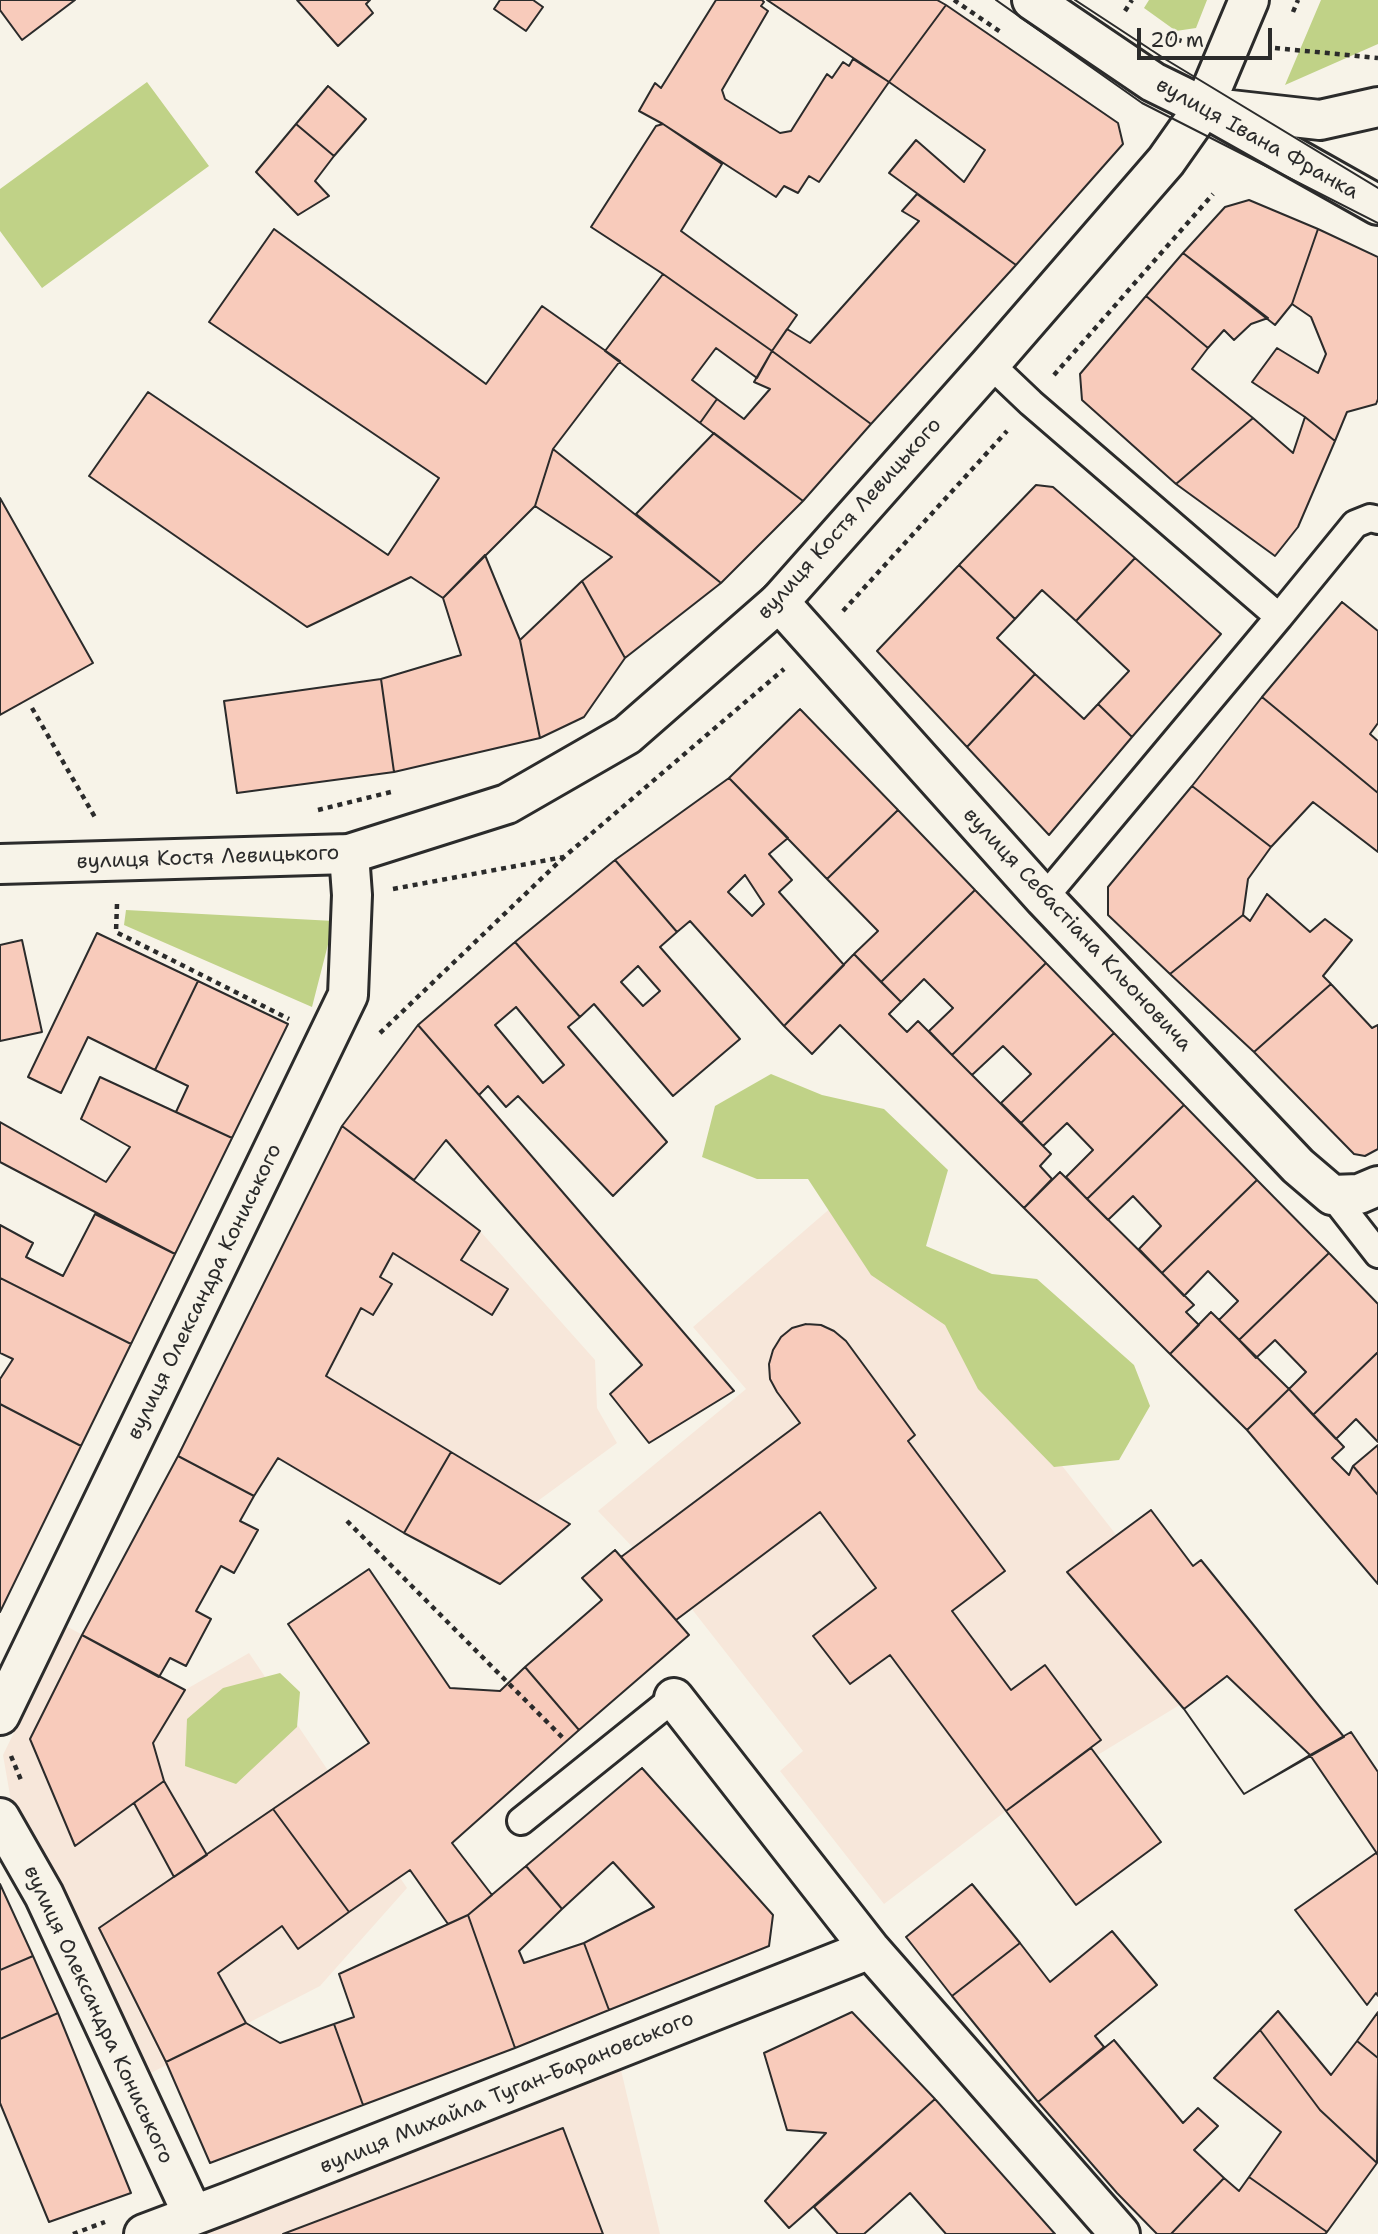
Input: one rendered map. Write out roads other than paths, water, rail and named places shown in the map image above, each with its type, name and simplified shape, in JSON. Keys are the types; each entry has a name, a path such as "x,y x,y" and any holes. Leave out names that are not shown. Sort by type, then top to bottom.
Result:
{"street":[{"name":"вулиця Івана Франка","path":"1032,0 1153,82 1204,107 1378,205"},
{"name":"вулиця Костя Левицького","path":"0,864 349,854 507,804 627,735 779,602 1166,161 1204,107 1250,0"},
{"path":"1204,107 1320,120 1378,107"},
{"name":"вулиця Себастіана Кльоновича","path":"779,602 1044,898 1298,1167 1332,1195"},
{"name":"вулиця Олександра Кониського","path":"0,1714 348,995 352,895 349,854"},
{"path":"1332,1195 1359,1194 1378,1186"},
{"path":"674,1698 870,1949 1120,2234"},
{"name":"вулиця Олександра Кониського","path":"0,1818 44,1895 192,2215"},
{"name":"вулиця Михайла Туган-Барановського","path":"144,2234 870,1949"}],"lane":[{"path":"990,364 1279,617"},
{"path":"1044,898 1355,524 1370,518 1378,520"},
{"name":"вулиця Себастіана Кльоновича","path":"1332,1195 1378,1254"},
{"path":"521,1821 674,1698"}],"tram line":[{"path":"996,0 1142,103 1378,223"},
{"path":"1075,0 1165,59 1378,188"}]}
